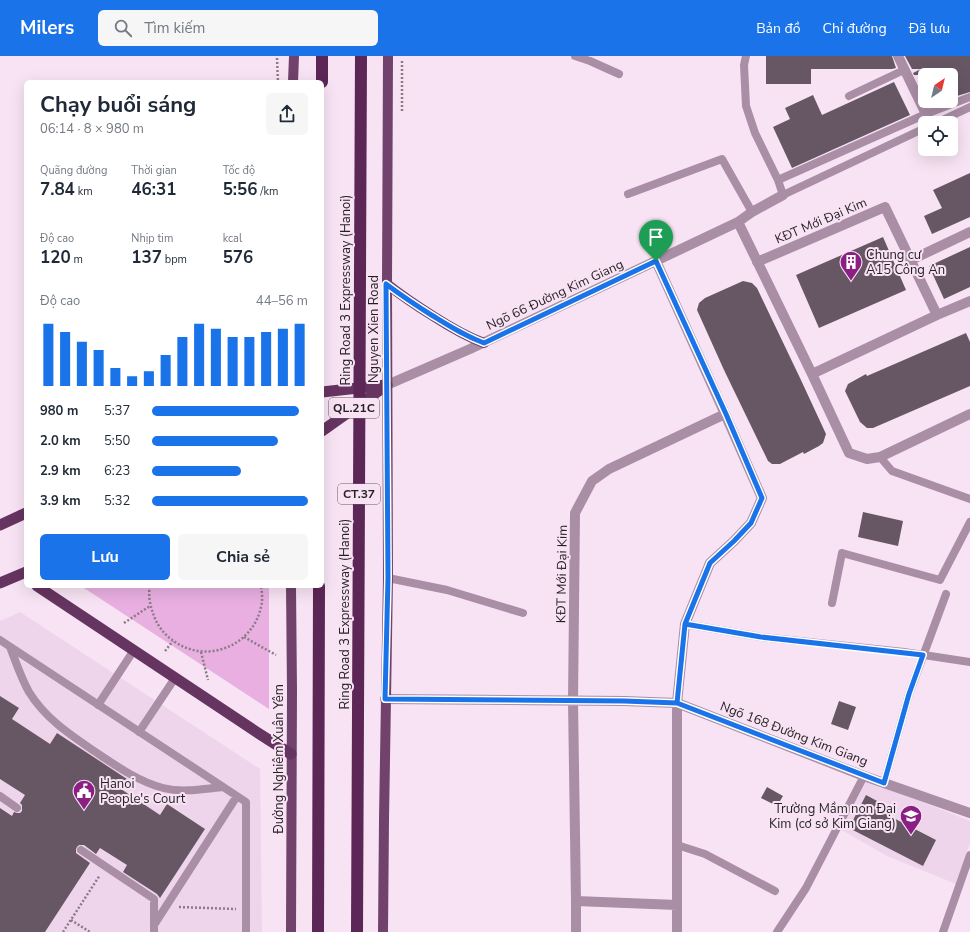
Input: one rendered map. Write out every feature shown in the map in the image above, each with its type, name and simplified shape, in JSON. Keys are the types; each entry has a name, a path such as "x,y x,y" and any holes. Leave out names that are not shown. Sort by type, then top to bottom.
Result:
{"highway":[{"path":"322,56 322,80"},
{"name":"Ring Road 3 Expressway (Hanoi)","path":"357,932 362,56"},
{"name":"QL.21C","path":"324,392 387,385"},
{"name":"QL.21C","path":"324,430 387,385"},
{"path":"0,525 24,514"},
{"path":"0,583 24,575"},
{"path":"40,588 292,754"},
{"name":"Ring Road 3 Expressway (Hanoi)","path":"318,932 319,588"}],"main road":[{"path":"293,80 294,56"},
{"name":"Nguyen Xien Road","path":"385,699 388,601 386,284 388,56"},
{"path":"386,284 458,331 484,343"},
{"name":"Đường Nghiêm Xuân Yêm","path":"291,588 291,932"},
{"path":"383,932 385,699"}],"street":[{"path":"898,56 926,114"},
{"name":"Ngõ 66 Đường Kim Giang","path":"387,385 484,343 738,222 752,212 783,195"},
{"name":"KĐT Mới Đại Kim","path":"757,262 885,207 937,315"},
{"path":"738,222 849,453 867,459 880,457 970,414"},
{"path":"911,260 970,232"},
{"path":"656,261 726,414 762,498 751,523 710,563 685,624 677,703 677,932"},
{"path":"812,374 970,301"},
{"name":"KĐT Mới Đại Kim","path":"576,932 573,701 575,513 592,481 609,468 726,414"},
{"path":"385,699 677,703"},
{"name":"Ngõ 168 Đường Kim Giang","path":"677,703 864,776 970,813"},
{"path":"576,901 677,905"}],"lane":[{"path":"576,56 590,60 619,74"},
{"path":"746,56 744,65 746,106 755,133 778,180 783,195"},
{"path":"849,96 904,70"},
{"path":"778,180 926,114 970,97"},
{"path":"952,116 970,108"},
{"name":"Ngõ 66 Đường Kim Giang","path":"783,195 918,131"},
{"path":"628,194 722,159 752,212"},
{"path":"880,457 892,471 970,499"},
{"path":"832,603 842,552 940,580 970,522"},
{"path":"388,578 447,590 523,613"},
{"path":"884,783 909,694 946,594"},
{"path":"685,624 761,637 923,655 970,662"},
{"path":"0,640 246,802 246,932"},
{"path":"10,647 20,676 44,713 62,729 120,769 164,788 188,791 223,787"},
{"path":"98,705 134,650"},
{"path":"139,732 175,678"},
{"path":"778,932 806,888 864,776"},
{"path":"0,796 17,808"},
{"path":"154,928 166,906 237,796"},
{"path":"677,845 705,854 775,891"},
{"path":"81,850 154,899 154,928"},
{"path":"943,932 970,855"}],"path":[{"path":"277,58 278,80"},
{"path":"402,60 402,111"},
{"path":"150,588 150,606 155,620 162,632 173,641 186,648 201,652 217,651 231,646 244,637 258,618 262,606 261,588"},
{"path":"124,623 150,606"},
{"path":"244,637 276,655"},
{"path":"166,651 173,641"},
{"path":"201,652 208,680"},
{"path":"63,932 106,867"},
{"path":"166,906 246,909"},
{"path":"71,920 90,932"}],"shaded area":[{"path":"84,588 269,588 269,709"},
{"path":"20,612 260,769 262,932 0,932 0,621"},
{"name":"Trường Mầm non Đại Kim (cơ sở Kim Giang)","path":"867,780 970,821 970,843 956,884 887,856 840,829"}],"building":[{"path":"766,56 892,56 896,68 811,69 811,84 766,84"},
{"path":"905,56 970,56 970,92 958,96 958,68 912,69"},
{"path":"918,70 918,75 914,75 913,73"},
{"path":"894,82 910,115 792,168 773,127 790,119 785,108 813,95 822,115"},
{"path":"970,173 970,217 932,234 924,216 942,208 933,190"},
{"name":"Chung cư A15 Công An","path":"883,237 906,290 819,328 796,275"},
{"path":"970,247 970,287 944,299 929,266"},
{"path":"743,281 752,283 757,288 826,434 823,443 819,446 804,454 803,452 780,464 772,464 768,461 697,310 699,303 705,298"},
{"path":"966,333 970,342 970,386 873,428 867,428 860,422 845,391 848,384 866,374 867,376"},
{"path":"863,512 903,521 898,546 858,537"},
{"name":"Hanoi People's Court","path":"0,696 19,708 12,719 50,744 57,733 127,779 121,789 160,815 167,804 205,829 160,898 157,894 123,872 127,865 100,848 96,854 84,845 79,845 76,849 76,853 90,863 45,932 0,932 0,808 12,816 14,812 20,813 22,811 22,805 20,803 25,795 0,779"},
{"path":"839,701 856,707 848,730 831,724"},
{"path":"767,787 783,796 777,806 761,798"},
{"path":"866,795 879,802 876,809 936,840 923,866 849,828"}],"place":[{"name":"Chung cư A15 Công An","path":"851,282"},
{"name":"Hanoi People's Court","path":"84,810"},
{"name":"Trường Mầm non Đại Kim (cơ sở Kim Giang)","path":"911,836"}],"route":[{"path":"656,261 484,343 458,331 386,284 388,578 385,699 624,701 677,703 685,624 761,637 923,655 909,694 884,783 677,703 681,663 685,624 710,563 751,523 762,498 726,414 656,261"}]}
